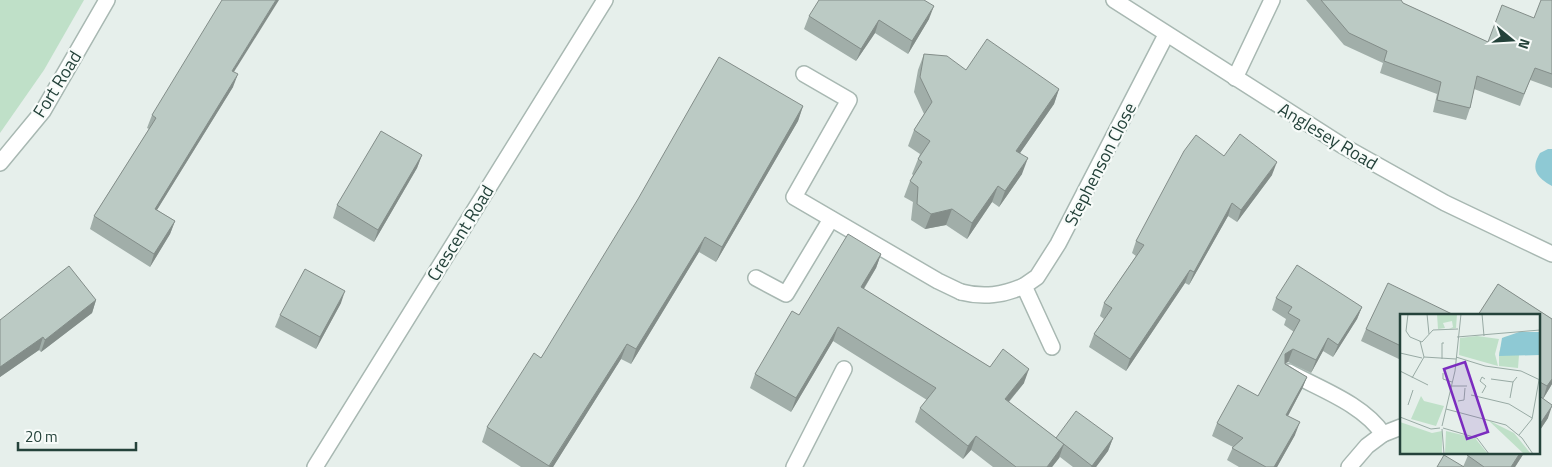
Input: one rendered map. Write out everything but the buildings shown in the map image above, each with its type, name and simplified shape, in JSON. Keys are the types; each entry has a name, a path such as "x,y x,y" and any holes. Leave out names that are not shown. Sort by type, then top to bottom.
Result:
{"street":[{"name":"Fort Road","path":"0,164 43,111 107,0"},
{"name":"Crescent Road","path":"315,467 605,0"},
{"name":"Anglesey Road","path":"1114,0 1166,35 1343,146 1428,194 1552,254"},
{"path":"1235,78 1272,0"},
{"name":"Stephenson Close","path":"804,74 849,100 794,197 938,281 961,292 992,296 1024,286 1037,277 1058,244 1166,35"},
{"path":"756,278 786,294 831,219"},
{"path":"1024,286 1052,347"},
{"path":"794,467 844,369"},
{"path":"1288,371 1360,411 1378,426 1383,434"},
{"path":"1349,467 1367,446 1383,434 1400,427"}],"green space":[{"path":"0,0 84,0 44,70 0,133"}],"water":[{"path":"1552,149 1552,186 1542,180 1535,168 1540,153"}]}
